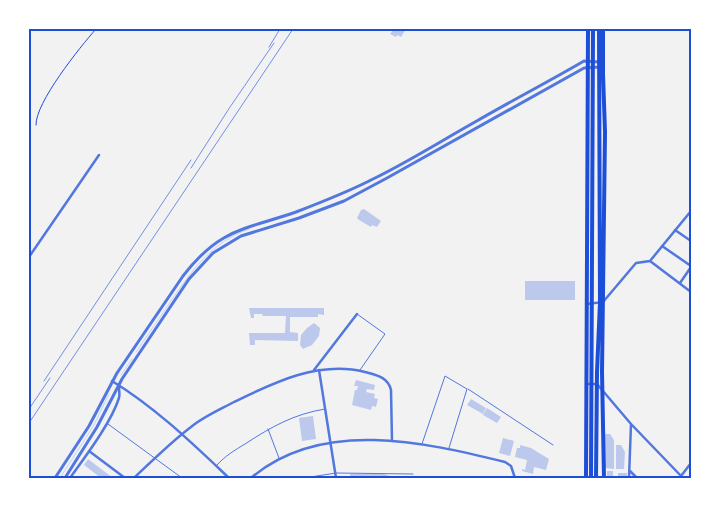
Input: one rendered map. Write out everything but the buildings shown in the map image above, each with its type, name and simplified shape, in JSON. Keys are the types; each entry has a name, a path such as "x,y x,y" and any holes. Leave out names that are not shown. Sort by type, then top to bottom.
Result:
{"main road":[{"path":"588,29 590,61 589,304 592,384 591,478"},
{"path":"590,61 593,29"},
{"path":"596,478 597,384 602,302 598,29"},
{"path":"604,29 605,132 602,302 604,478"},
{"path":"589,132 605,132"},
{"path":"586,478 586,384 589,304"}],"street":[{"path":"55,478 82,438 112,381 183,276 209,248 239,229 296,212 341,194 407,160 584,61 598,61 603,64 598,68 584,68 344,201 299,218 241,236 213,252 189,278 118,385 97,427 65,478"},
{"path":"539,87 540,93"},
{"path":"29,256 99,155"},
{"path":"341,194 344,201"},
{"path":"589,304 602,302 636,263 650,261 690,213"},
{"path":"675,230 691,242"},
{"path":"662,246 691,267 680,283"},
{"path":"650,261 691,292"},
{"path":"313,371 357,314"},
{"path":"134,478 195,424 243,398 280,381 313,371 344,368 377,375 385,380 390,386 392,441"},
{"path":"320,370 336,478"},
{"path":"112,381 183,434 229,478"},
{"path":"586,384 597,384 630,424 682,477 691,463"},
{"path":"70,478 89,451 120,396 118,385"},
{"path":"629,478 630,424"},
{"path":"251,478 279,458 299,450 331,443 392,441 449,448 505,462 512,466 515,478"},
{"path":"89,451 125,478"},
{"path":"629,470 637,478"}],"lane":[{"path":"357,314 385,334 359,370"},
{"path":"422,445 444,376 553,445"},
{"path":"449,448 467,389"},
{"path":"216,466 224,458 268,429 300,414 326,409"},
{"path":"106,423 182,478"},
{"path":"268,429 279,458"},
{"path":"304,478 336,473 414,474"}],"path":[{"path":"36,125 41,106 53,86 96,29"}],"waterway":[{"path":"136,352 187,278 204,258 224,241 249,229"},
{"path":"121,375 132,359"},
{"path":"60,478 94,425 109,394"}],"railway":[{"path":"269,47 280,29"},
{"path":"29,423 293,29"},
{"path":"191,168 274,43"},
{"path":"44,381 191,160"},
{"path":"29,409 50,378"}]}
